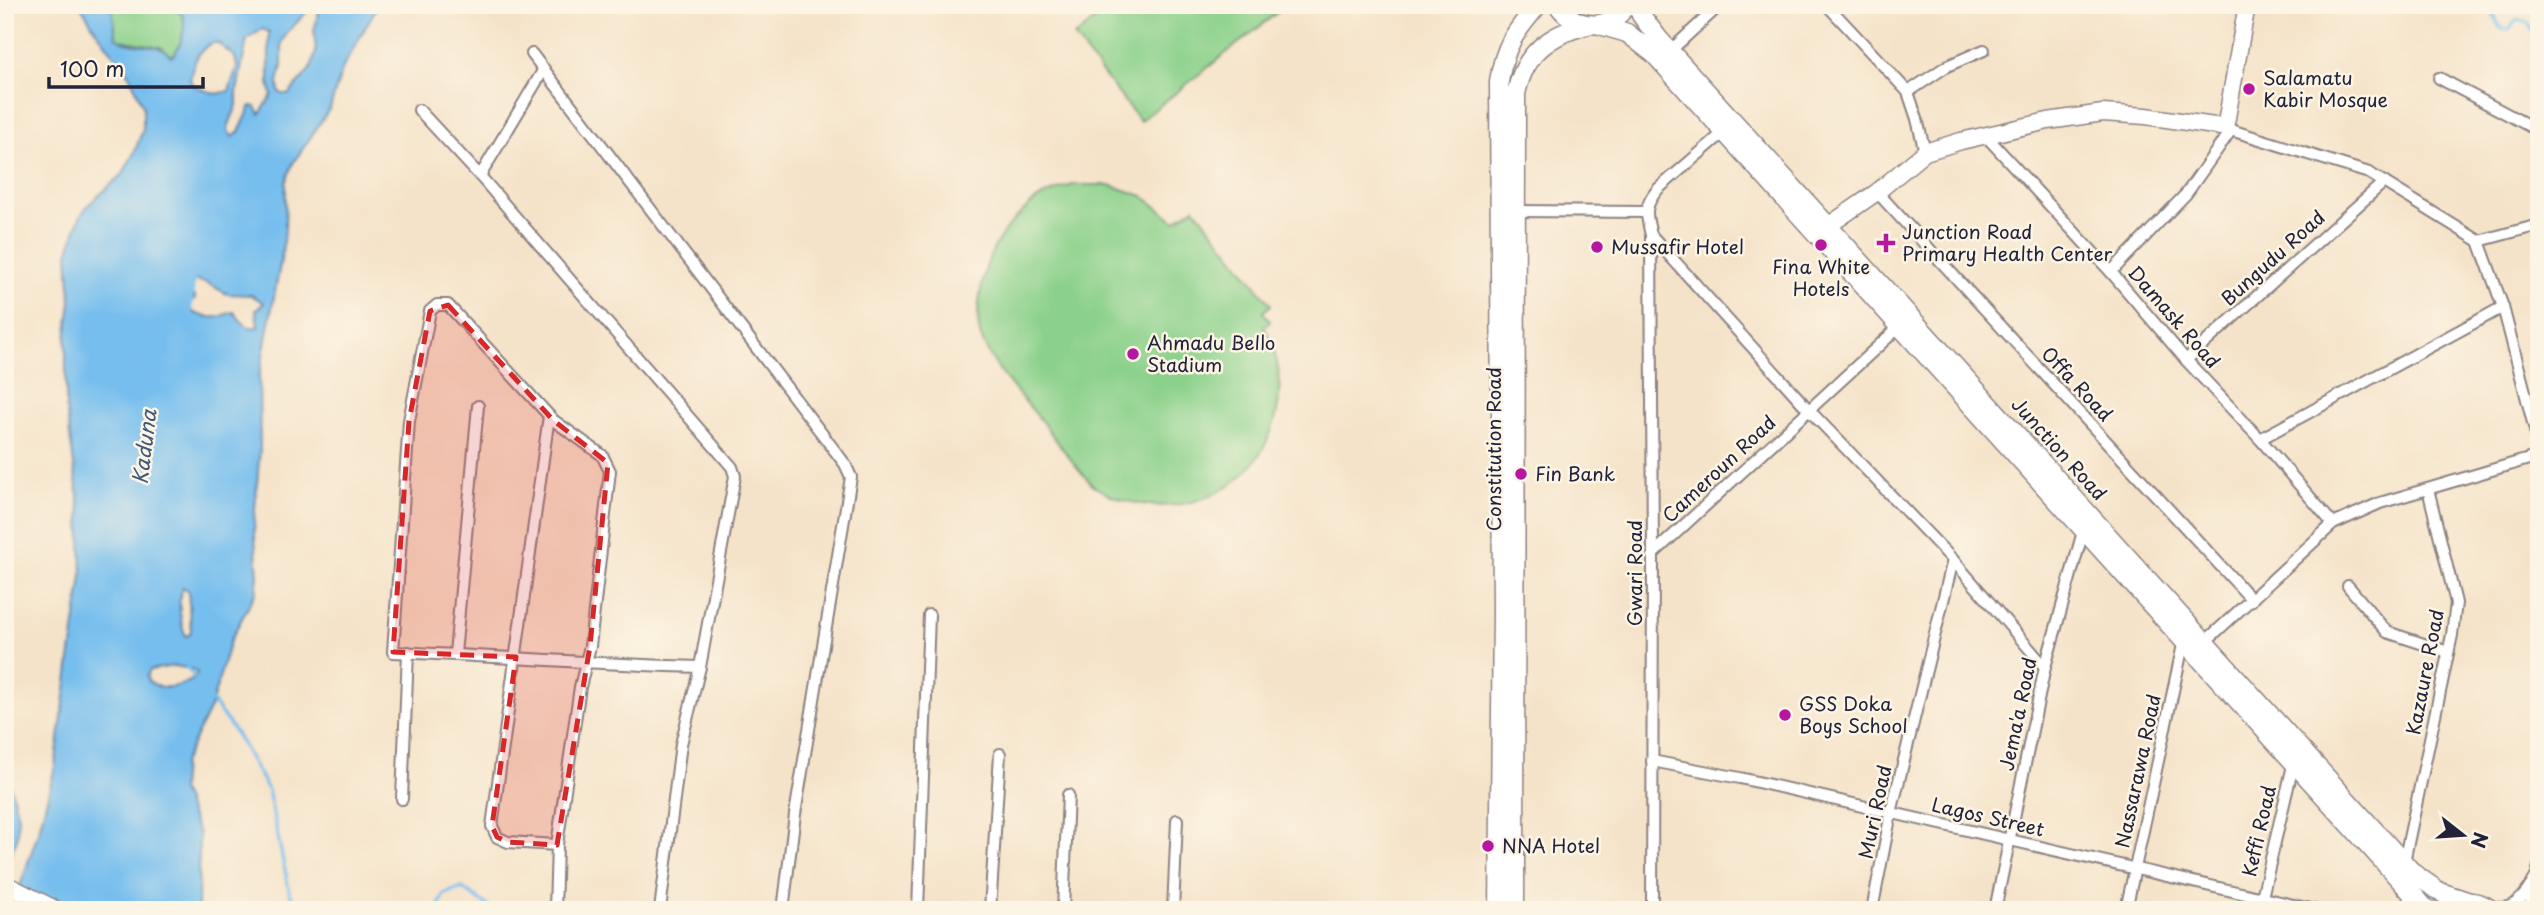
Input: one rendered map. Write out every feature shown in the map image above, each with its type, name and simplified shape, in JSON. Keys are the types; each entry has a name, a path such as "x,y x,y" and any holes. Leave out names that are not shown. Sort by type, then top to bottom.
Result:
{"main road":[{"name":"Constitution Road","path":"1516,910 1499,82 1502,62 1511,38 1538,5"},
{"name":"Junction Road","path":"1558,5 1564,14 1575,22 1627,33 1643,43 2427,910"},
{"name":"Constitution Road","path":"1500,910 1515,111 1519,78 1525,64 1545,43 1573,29 1612,21 1626,5"},
{"name":"Junction Road","path":"1638,5 1648,25 1670,51 2404,862 2434,888 2452,898 2488,907"},
{"path":"2443,910 2466,901"}],"street":[{"path":"1670,51 1720,5"},
{"path":"1827,5 1908,92 1925,152"},
{"path":"2111,272 2186,194 2226,129 2245,23 2245,5"},
{"path":"1908,92 1947,66 1984,50"},
{"path":"532,54 845,464 851,477 795,814 783,910"},
{"path":"480,176 544,69"},
{"path":"2439,78 2539,131"},
{"path":"419,110 480,176 732,467 735,483 700,667 681,744 660,910"},
{"path":"1828,226 1877,192 1925,152 2048,121 2104,113 2146,116 2226,129 2370,173 2479,241 2503,307 2539,446"},
{"path":"1515,211 1645,212 1650,198 1658,189 1723,133"},
{"name":"Damask Road","path":"1986,136 2111,272 2333,524"},
{"name":"Bungudu Road","path":"2186,360 2384,182"},
{"name":"Offa Road","path":"1877,192 2252,600"},
{"name":"Gwari Road","path":"1645,212 1651,236 1652,910"},
{"path":"2479,241 2539,225"},
{"name":"Gwari Road","path":"1651,236 1808,409 1953,560 2045,667"},
{"path":"555,910 557,845 580,687 588,664 610,471 602,454 549,416 448,305 437,305 430,311 409,421 393,652 516,657 588,664 700,667"},
{"path":"2260,439 2503,307"},
{"name":"Cameroun Road","path":"1653,554 1899,327"},
{"path":"455,654 478,406"},
{"path":"549,416 492,826 497,837 508,842 557,845"},
{"path":"2206,642 2333,524 2379,503 2539,456"},
{"name":"Kazaure Road","path":"2404,862 2456,603 2428,489"},
{"name":"Jema'a Road","path":"1995,910 2045,667 2084,528"},
{"name":"Muri Road","path":"1872,910 1891,813 1953,560"},
{"path":"2348,586 2387,632 2448,652"},
{"path":"918,910 929,615"},
{"name":"Nassarawa Road","path":"2126,910 2184,640"},
{"path":"402,799 408,652"},
{"path":"990,910 1000,754"},
{"name":"Lagos Street","path":"1652,761 2315,910"},
{"name":"Keffi Road","path":"2259,910 2294,761"},
{"path":"1063,910 1068,795"},
{"path":"1173,910 1177,820"},
{"path":"2488,907 2513,906 2527,893 2538,872"},
{"path":"2529,910 2538,872"},
{"path":"5,884 57,910"},
{"path":"5,902 20,910"}],"highlighted area":[{"path":"448,305 553,420 608,463 590,646 557,845 508,842 497,837 492,826 516,657 393,652 409,421 430,311"}],"green space":[{"path":"114,5 170,5 177,9 184,21 184,27 174,55 171,56 161,47 116,37 112,9"},
{"path":"1113,5 1281,5 1283,8 1140,121 1074,37"},
{"name":"Ahmadu Bello Stadium","path":"1073,185 1110,185 1143,196 1175,221 1194,207 1271,305 1263,312 1270,321 1264,326 1279,373 1275,421 1261,452 1247,471 1209,496 1164,506 1118,498 1097,488 1076,467 1007,380 981,337 978,316 982,282 989,258 1000,237 1036,200"}],"water":[{"path":"80,5 114,5 112,9 116,37 130,43 158,47 171,56 183,36 184,26 183,15 170,5 313,5 287,33 282,43 279,91 289,94 311,68 316,52 314,31 318,5 378,5 343,67 330,108 292,165 286,182 282,254 259,377 260,448 254,522 258,577 256,592 230,641 211,706 183,763 181,790 199,834 198,910 12,910 39,830 55,767 82,575 80,509 66,407 66,339 71,302 68,254 80,217 88,205 123,174 143,129 143,106 131,78","holes":["263,29 269,32 269,83 272,95 260,114 256,107 251,106 239,132 233,137 228,127 237,105 247,39","212,43 218,43 235,57 237,67 229,91 216,94 196,87 190,81 196,59","186,279 207,283 227,294 251,295 264,303 256,310 258,327 247,326 234,312 213,317 196,313 186,305 195,299 195,296 178,294 176,290","183,587 188,590 191,631 186,636 181,619 180,598","174,666 192,669 197,673 190,681 172,687 155,685 149,682 147,676 150,670"]},
{"path":"5,763 18,817 17,839 5,867"}],"waterway":[{"path":"2493,13 2500,28 2509,29 2517,20 2527,22 2539,40"},
{"name":"Kaduna","path":"182,318 188,254"},
{"path":"186,666 196,679"},
{"path":"211,700 235,732 268,790 290,894 300,910"},
{"path":"437,910 444,894 462,888 494,910"}],"place":[{"name":"Salamatu Kabir Mosque","path":"2249,89"},
{"name":"Junction Road Primary Health Center","path":"1886,243"},
{"name":"Fina White Hotels","path":"1821,245"},
{"name":"Mussafir Hotel","path":"1597,247"},
{"name":"Ahmadu Bello Stadium","path":"1133,354"},
{"name":"Fin Bank","path":"1521,474"},
{"name":"GSS Doka Boys School","path":"1785,715"},
{"name":"NNA Hotel","path":"1488,846"}]}
